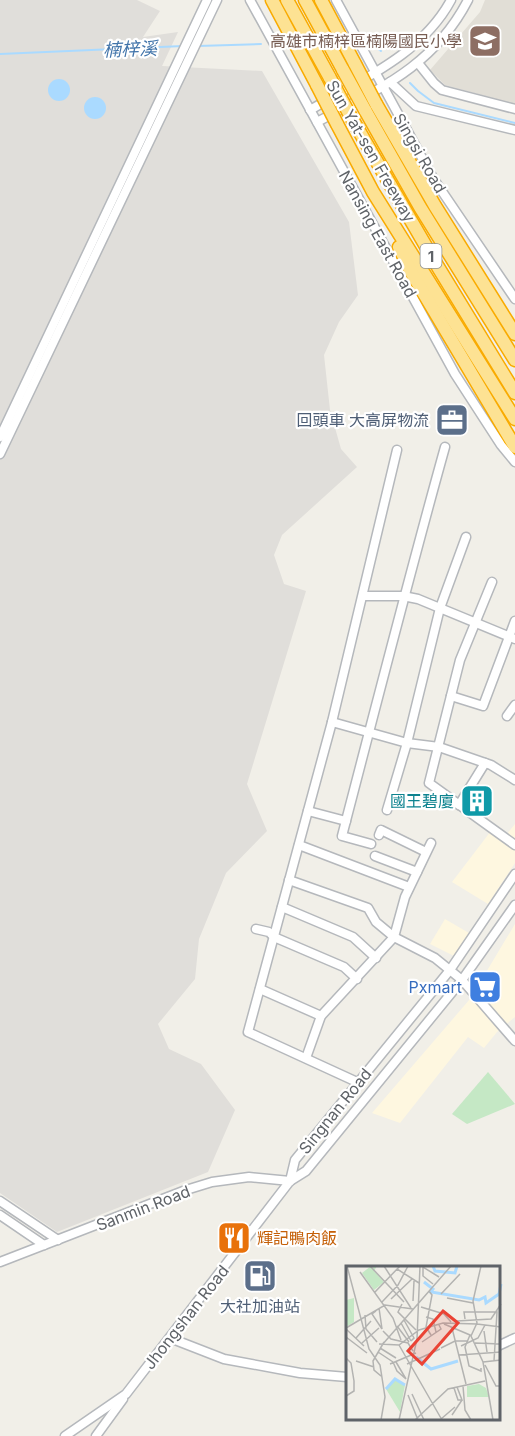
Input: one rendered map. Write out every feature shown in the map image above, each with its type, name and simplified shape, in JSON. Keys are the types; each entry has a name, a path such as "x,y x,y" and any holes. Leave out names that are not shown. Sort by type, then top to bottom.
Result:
{"highway":[{"path":"272,0 373,192 411,272 515,447"},
{"name":"Sun Yat-sen Freeway","path":"287,0 351,117 438,267 515,393"},
{"name":"Sun Yat-sen Freeway","path":"305,0 420,207 515,360"},
{"path":"321,0 376,104 435,206 515,334"},
{"path":"373,192 515,418"}],"street":[{"path":"0,454 178,71 193,27 207,0"},
{"path":"0,437 178,71 217,0"},
{"name":"Nansing East Road","path":"250,0 455,374 501,445 515,462"},
{"name":"Singsi Road","path":"336,0 374,72 386,85 433,178 515,299"},
{"path":"310,110 409,49 438,20 451,0"},
{"path":"317,122 386,85 418,63 443,38 468,0"},
{"path":"418,63 442,90 515,109"},
{"path":"386,85 416,106 515,130"},
{"path":"372,844 342,836 445,447"},
{"path":"357,1082 248,1032 332,722 364,596 397,450"},
{"path":"387,810 407,743 440,608 466,537"},
{"path":"492,582 460,660 429,783 515,845"},
{"path":"364,596 404,596 440,608 512,638"},
{"path":"451,696 483,706 512,638 515,621"},
{"path":"507,716 515,705"},
{"path":"332,722 407,743 439,747 485,763 515,780"},
{"path":"459,804 485,763"},
{"path":"308,811 346,821"},
{"path":"379,836 381,830 426,852"},
{"path":"306,1058 321,1016 394,938 405,897 431,843"},
{"path":"299,844 410,887"},
{"path":"375,856 417,872"},
{"name":"Singnan Road","path":"290,1181 295,1160 450,970 515,874"},
{"path":"290,880 368,908 375,922 394,938 435,958 462,980 515,1041"},
{"name":"Singnan Road","path":"290,1181 306,1171 462,980 515,905"},
{"path":"282,907 353,937 376,958"},
{"path":"256,929 269,932 274,937 344,967 357,979"},
{"path":"260,989 321,1016"},
{"name":"Sanmin Road","path":"0,1262 212,1182 249,1177 290,1181"},
{"name":"Jhongshan Road","path":"65,1436 126,1394 290,1181"},
{"path":"0,1201 58,1240"},
{"path":"0,1215 44,1245"},
{"path":"170,1338 224,1359 300,1373 346,1377"},
{"path":"500,1345 515,1338"},
{"path":"96,1436 126,1394"}],"shaded area":[{"path":"0,0 137,0 160,11 143,37 178,32 162,66 262,71 349,222 358,295 339,322 324,355 330,410 341,449 357,467 282,535 274,555 284,584 306,591 247,784 267,831 226,873 199,939 195,979 158,1024 169,1049 201,1064 235,1110 208,1172 57,1232 0,1193"},
{"name":"高雄市楠梓區楠陽國民小學","path":"485,0 515,0 515,104 445,85 430,70 480,12"},
{"path":"515,824 515,863 488,904 452,882 494,827 506,835"},
{"path":"445,919 469,933 454,956 430,944"},
{"path":"515,924 515,1017 497,1032 484,1048 468,1037 400,1123 372,1113 470,999"}],"green space":[{"path":"488,1072 515,1104 467,1124 452,1114"}],"water":[{"path":"59,79 67,82 70,90 67,98 59,101 51,98 48,90 51,82"},
{"path":"95,97 103,100 106,108 103,116 95,119 87,116 84,108 87,100"}],"waterway":[{"name":"楠梓溪","path":"365,40 381,51"},
{"name":"楠梓溪","path":"198,46 261,44"},
{"name":"楠梓溪","path":"0,54 183,46"},
{"name":"楠梓溪","path":"410,83 434,103 515,123"}],"place":[{"name":"高雄市楠梓區楠陽國民小學","path":"485,41"},
{"name":"回頭車 大高屏物流","path":"452,420"},
{"name":"國王碧廈","path":"477,801"},
{"name":"Pxmart","path":"485,987"},
{"name":"輝記鴨肉飯","path":"234,1238"},
{"name":"大社加油站","path":"260,1276"}]}
